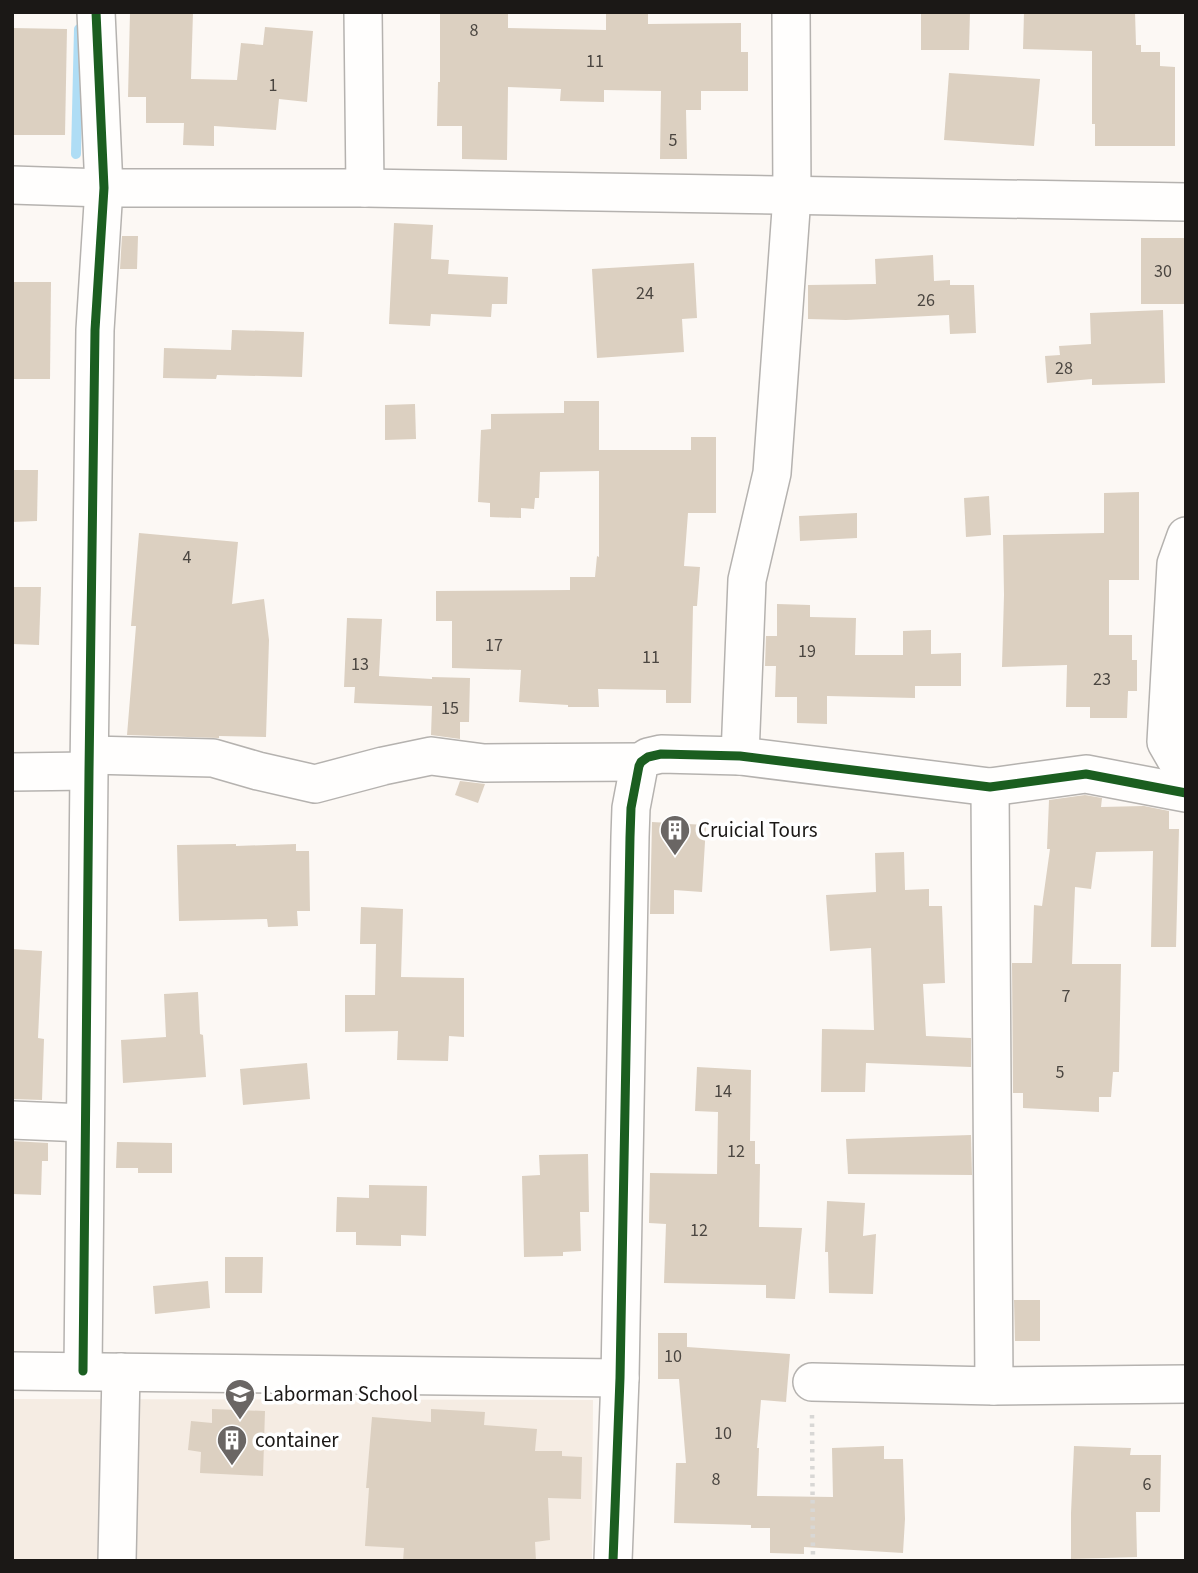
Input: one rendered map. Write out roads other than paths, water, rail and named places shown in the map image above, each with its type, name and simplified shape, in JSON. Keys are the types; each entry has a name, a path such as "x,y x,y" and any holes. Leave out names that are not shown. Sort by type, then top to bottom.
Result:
{"street":[{"path":"83,1371 95,330 104,188 96,12"},
{"path":"363,12 365,188"},
{"path":"740,756 747,580 772,473 792,196 791,12"},
{"path":"12,185 104,188 365,188 1186,202"},
{"path":"1186,536 1176,564 1166,742 1186,777"},
{"path":"613,1561 620,1378 630,837 637,771 641,762 661,754 740,756 990,787 1086,774 1186,793"},
{"path":"12,772 89,763 213,758 315,784 431,756 484,763 641,762"},
{"path":"990,787 994,1386"},
{"path":"12,1120 85,1123"},
{"path":"12,1371 620,1378"},
{"path":"117,1561 121,1372"},
{"path":"812,1382 994,1386 1186,1384"}],"waterway":[{"path":"76,154 79,29"}],"place":[{"name":"Cruicial Tours","path":"675,857"},
{"name":"Laborman School","path":"240,1421"},
{"name":"container","path":"232,1467"}]}
